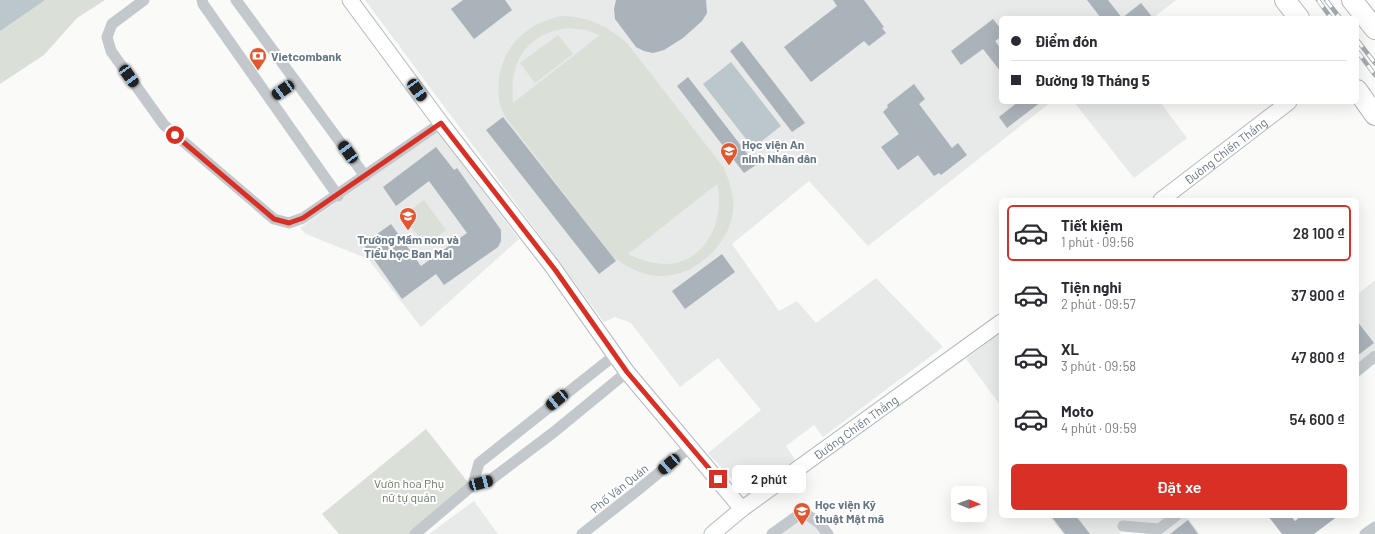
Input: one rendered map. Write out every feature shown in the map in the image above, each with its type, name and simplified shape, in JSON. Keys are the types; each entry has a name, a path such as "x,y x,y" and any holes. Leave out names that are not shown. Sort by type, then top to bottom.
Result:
{"highway":[{"path":"1285,0 1297,16"},
{"path":"1352,0 1375,29"},
{"path":"1359,93 1375,114"}],"street":[{"path":"144,0 112,24 107,37 111,51 164,125 274,219 289,223 303,218 338,196 441,123"},
{"path":"202,0 338,196"},
{"path":"236,0 365,176"},
{"path":"350,0 441,123 547,260 627,372 742,509"},
{"path":"270,99 295,81"},
{"name":"Đường Chiến Thắng","path":"1164,198 1286,104"},
{"name":"Đường Chiến Thắng","path":"712,534 742,509 999,323"},
{"path":"473,485 479,463 615,355"},
{"path":"1359,369 1375,356"},
{"path":"415,534 473,485 489,481 554,432 627,372"},
{"name":"Phố Văn Quán","path":"582,534 690,447"},
{"path":"772,534 797,516 806,514 819,523 828,534"},
{"path":"1123,526 1159,529 1173,518"},
{"path":"1365,534 1375,527"}],"shaded area":[{"path":"0,0 45,0 0,31"},
{"name":"Học viện An ninh Nhân dân","path":"365,0 1176,0 1156,16 999,16 999,104 1048,104 868,246 809,181 732,244 779,311 797,301 816,323 876,278 943,347 823,437 814,425 786,446 795,460 747,495 708,453 761,410 718,358 680,387 631,323 615,317 604,322"},
{"path":"731,62 781,126 753,148 703,84"},
{"path":"1076,104 1162,104 1187,138 1134,178"},
{"name":"Trường Mầm non và Tiểu học Ban Mai","path":"437,131 519,239 421,327 368,259 306,234 300,228"},
{"path":"1375,280 1375,349 1359,362 1359,293"},
{"path":"999,334 999,403 966,359"},
{"path":"474,501 498,534 429,534"},
{"name":"Học viện Kỹ thuật Mật mã","path":"800,517 807,517 821,534 778,534"},
{"path":"1051,518 1188,518 1200,534 1145,534 1139,526 1126,528 1119,534 1063,534"}],"green space":[{"path":"0,0 105,0 77,18 44,55 0,84"},
{"path":"563,16 589,20 605,27 627,43 724,168 730,184 733,201 733,212 730,225 717,247 708,257 697,265 674,275 654,276 636,270 613,257 506,118 499,102 499,84 501,70 506,56 513,44 523,34 534,26","holes":["568,28 586,30 600,35 513,103 512,88 514,75 517,63 523,52 541,36 553,31","717,184 719,197 715,224 710,236 693,256 681,262 667,264 647,261 628,254"]},
{"path":"558,35 573,54 535,83 520,63"},
{"path":"424,200 446,230 426,246 403,216"},
{"name":"Vườn hoa Phụ nữ tự quản","path":"426,429 470,485 412,534 339,534 322,514"}],"building":[{"path":"463,0 505,0 512,10 474,39 451,9"},
{"path":"616,0 706,0 707,13 702,21 683,38 664,50 653,53 636,47 615,19 614,9"},
{"path":"833,0 864,0 884,27 882,28 886,33 869,46 864,41 811,82 784,47 837,6"},
{"path":"1087,0 1108,0 1120,16 1099,16"},
{"path":"1141,3 1151,16 1125,16"},
{"path":"993,19 999,26 999,38 995,41 999,46 999,69 983,49 961,65 951,51"},
{"path":"742,41 805,123 792,132 730,51"},
{"path":"688,77 756,165 744,173 677,86"},
{"path":"914,84 925,99 919,104 952,148 958,143 967,155 941,175 939,173 934,176 918,155 898,170 881,147 899,134 883,112 888,107 887,105"},
{"path":"1015,104 1038,104 1007,128 999,117"},
{"path":"503,117 616,261 599,274 486,130"},
{"path":"436,147 454,170 457,168 501,230 501,241 498,247 444,285 436,274 402,299 363,244 391,224 421,266 467,233 429,181 396,206 383,187"},
{"path":"722,254 735,272 685,309 672,291"},
{"path":"1359,324 1374,343 1359,354"},
{"path":"1053,518 1078,518 1090,534 1065,534"},
{"path":"1270,518 1293,518 1295,521 1299,518 1335,518 1314,534 1282,534"},
{"path":"1188,520 1198,534 1170,534"}],"railway":[{"path":"1318,0 1330,16"},
{"path":"1326,0 1338,16"},
{"path":"1359,43 1375,63"},
{"path":"1359,54 1375,75"}],"place":[{"name":"Vietcombank","path":"258,71"},
{"name":"Học viện An ninh Nhân dân","path":"729,166"},
{"name":"Trường Mầm non và Tiểu học Ban Mai","path":"408,231"},
{"name":"Học viện Kỹ thuật Mật mã","path":"802,526"}],"route":[{"path":"175,135 274,219 289,223 303,218 338,196 441,123 556,271 627,372 718,479"}]}
